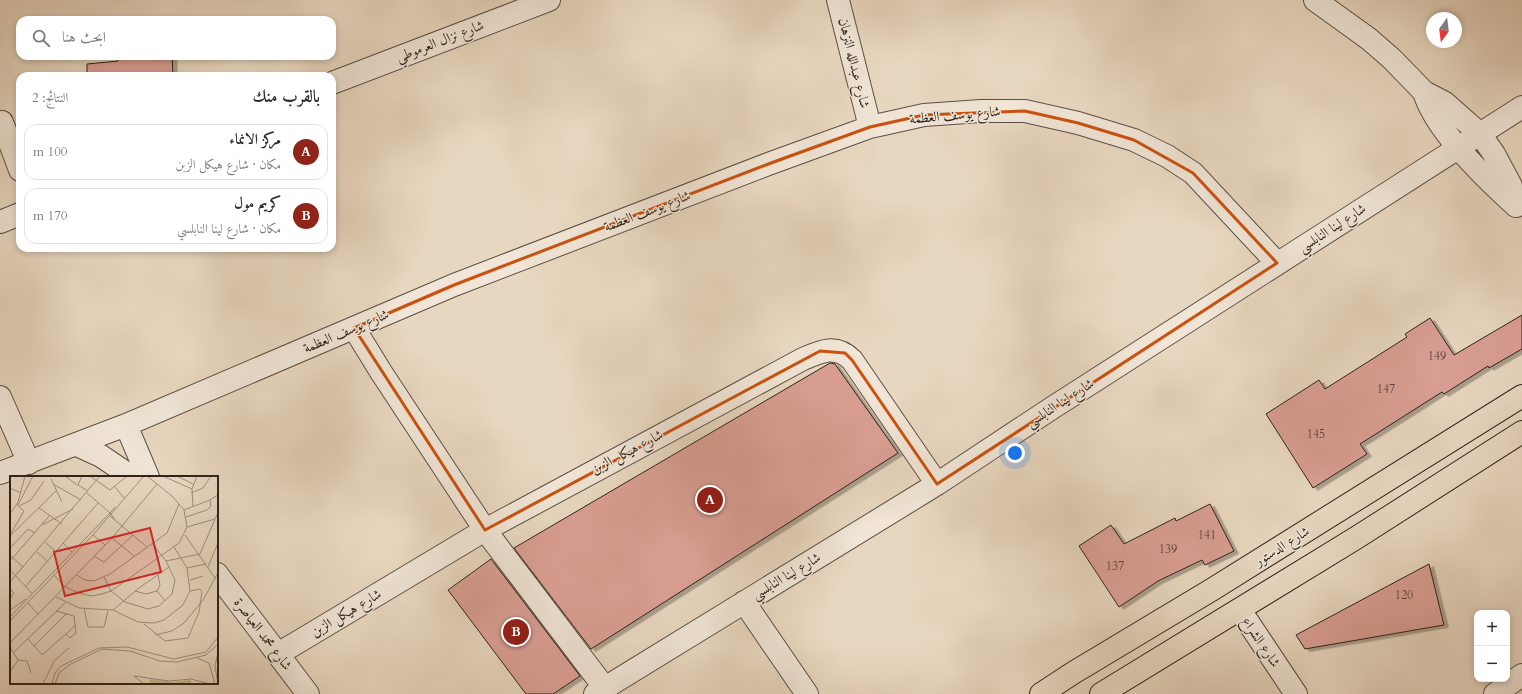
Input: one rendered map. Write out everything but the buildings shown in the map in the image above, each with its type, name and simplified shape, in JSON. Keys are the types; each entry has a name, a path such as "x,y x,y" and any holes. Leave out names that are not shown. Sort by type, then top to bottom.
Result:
{"main road":[{"name":"شارع الدستور","path":"1041,694 1073,673 1214,590 1522,396"},
{"path":"1101,694 1356,538 1522,432"}],"street":[{"name":"شارع نزال العرموطي","path":"336,81 549,0"},
{"name":"شارع عبدالله النزهان","path":"838,0 870,127"},
{"path":"1315,0 1369,39 1392,59 1424,92 1445,103 1480,134 1494,154 1511,186 1519,211"},
{"path":"1424,92 1430,109 1458,147 1519,211"},
{"name":"شارع لينا النابلسي","path":"599,691 937,484 1277,263 1522,107"},
{"name":"شارع يوسف العظمة","path":"0,474 126,425 461,282 870,127 924,115 981,111 1025,111 1078,123 1134,140 1167,156 1193,173 1277,263"},
{"path":"2,122 16,159"},
{"path":"0,222 16,216"},
{"path":"354,328 381,372 485,530 599,691"},
{"name":"شارع هيكل الزبن","path":"278,654 485,530 820,351 832,350 845,352 937,484"},
{"path":"0,397 29,463"},
{"path":"126,425 148,476"},
{"path":"77,444 102,456 131,476"},
{"name":"شارع محمد العياصرة","path":"218,575 308,694"},
{"path":"744,602 807,694"},
{"name":"شارع الشراع","path":"1240,610 1296,694"},
{"path":"1495,694 1522,675"}],"highlighted area":[{"path":"1025,111 1078,123 1134,140 1193,173 1277,263 937,484 852,360 845,353 820,351 485,530 354,328 454,285 771,163 870,127 924,115"}],"place":[{"name":"مركز الانماء","path":"710,500"},
{"name":"كريم مول","path":"516,632"}]}
